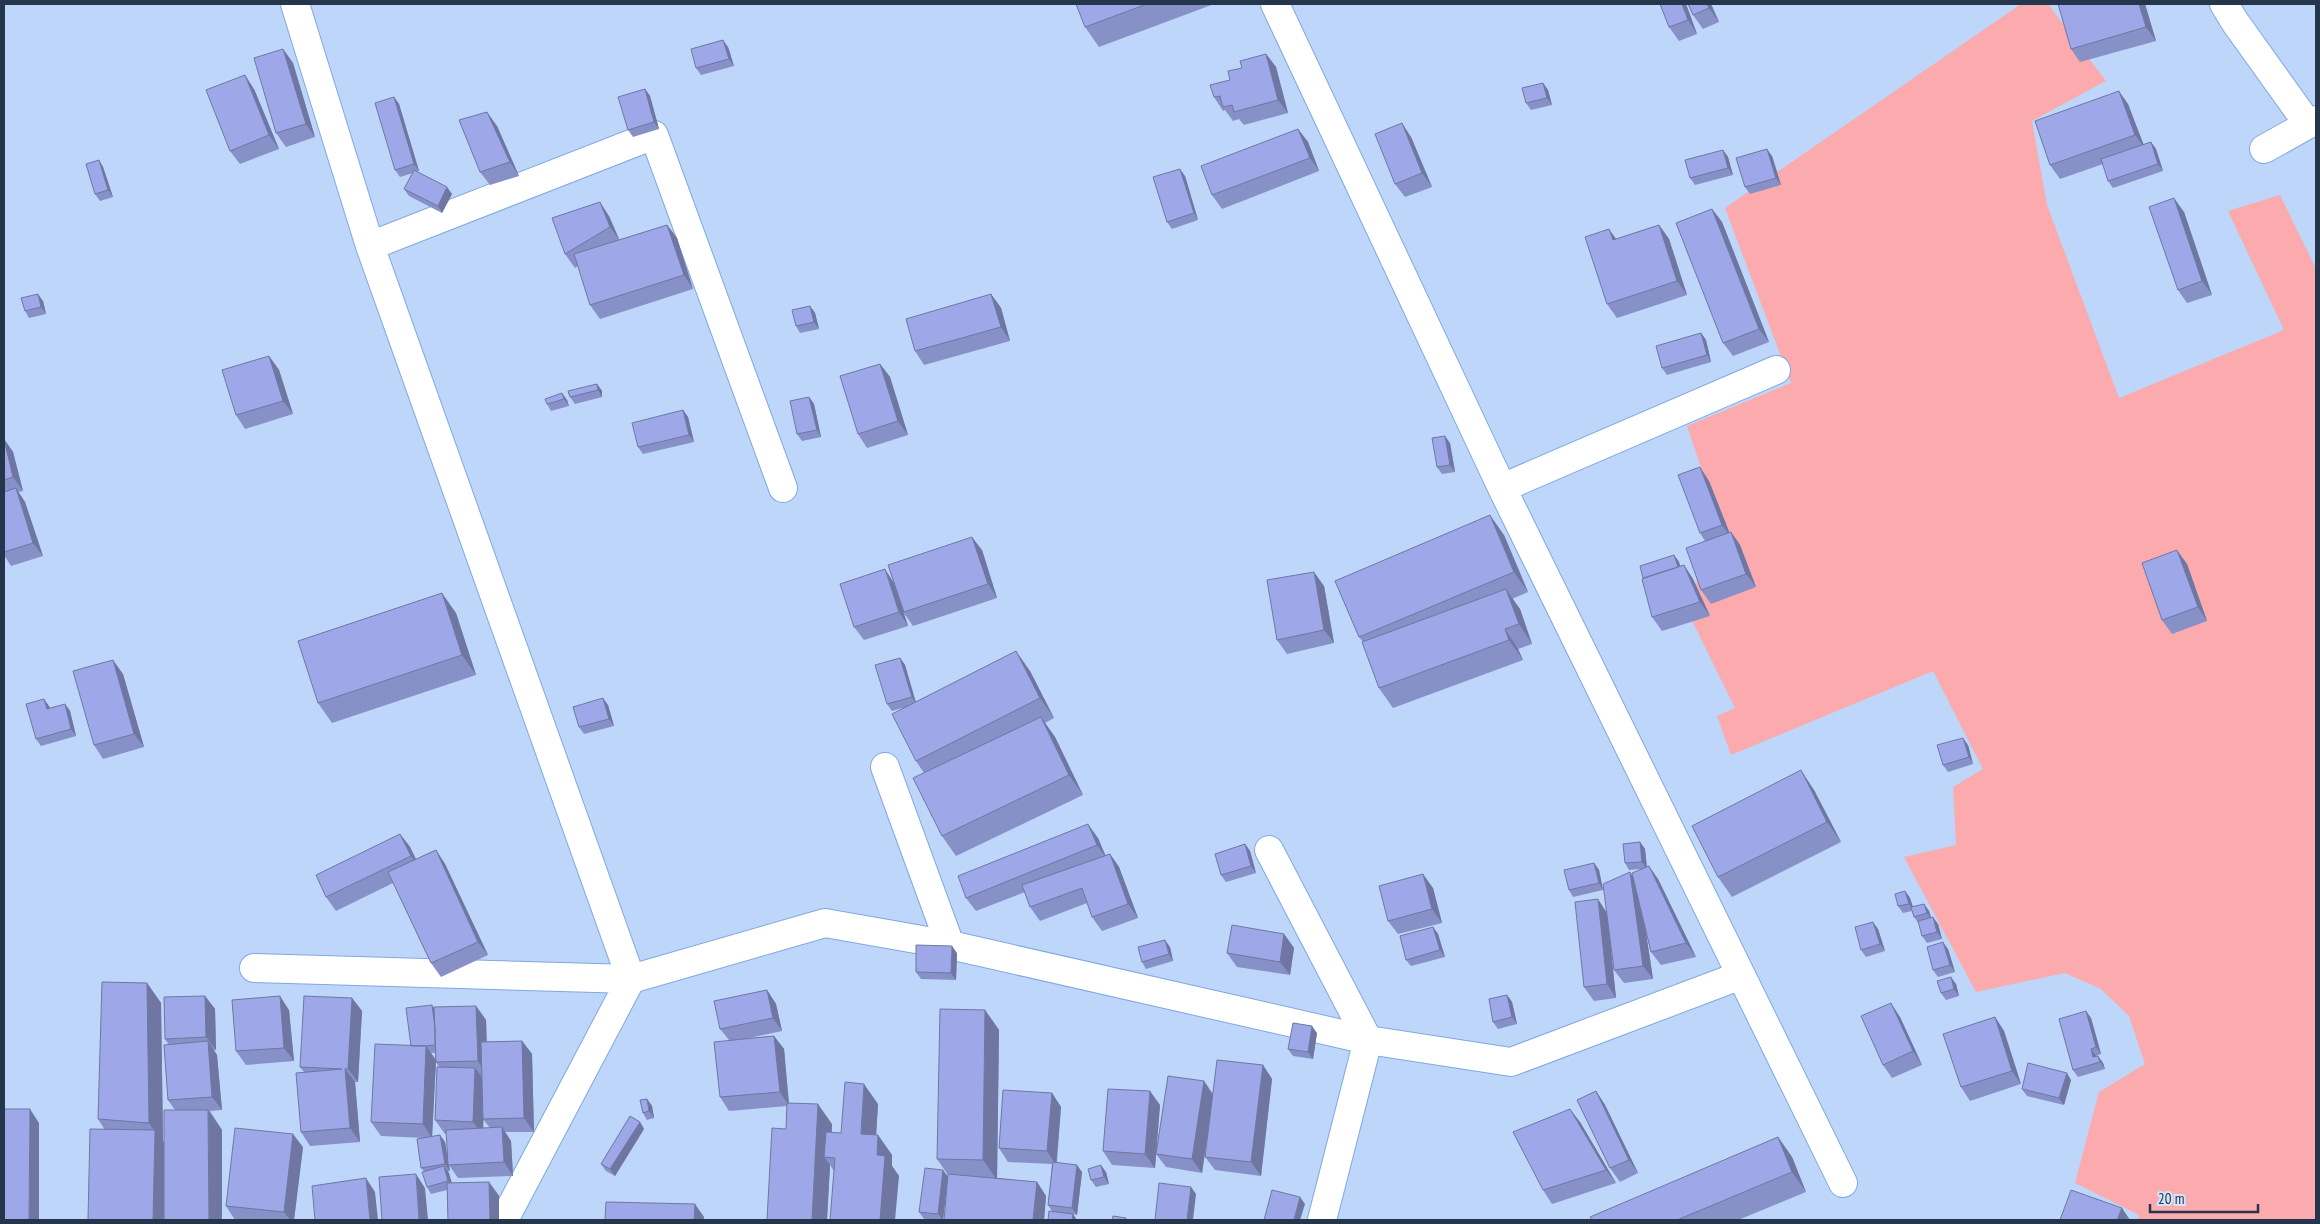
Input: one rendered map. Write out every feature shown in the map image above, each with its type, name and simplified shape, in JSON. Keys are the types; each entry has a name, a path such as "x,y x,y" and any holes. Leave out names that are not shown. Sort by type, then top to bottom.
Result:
{"street":[{"path":"295,4 370,246 631,979 504,1220"},
{"path":"1275,4 1502,488 1739,976 1843,1183"},
{"path":"2224,4 2235,22 2312,122 2264,149"},
{"path":"370,246 654,135 783,488"},
{"path":"1502,488 1776,370"},
{"path":"885,767 950,944"},
{"path":"1269,850 1368,1040 1322,1220"},
{"path":"254,968 631,979 825,924 950,944 1368,1040 1510,1062 1739,976"}],"shaded area":[{"path":"2021,4 2048,4 2106,81 2032,121 2047,205 2119,398 2284,330 2228,211 2280,195 2316,269 2316,1220 2137,1220 2139,1215 2075,1183 2099,1092 2145,1064 2129,1016 2101,989 2065,973 1976,992 1904,857 1956,845 1953,787 1983,769 1933,671 1731,755 1717,716 1735,708 1678,592 1733,563 1687,426 1791,383 1725,208"}],"building":[{"path":"1076,4 1147,4 1085,27"},
{"path":"1660,4 1682,4 1688,20 1669,27"},
{"path":"1688,4 1707,4 1709,8 1693,15"},
{"path":"2058,4 2139,4 2146,27 2071,49"},
{"path":"723,40 729,59 696,68 691,49"},
{"path":"283,49 306,124 276,133 254,58"},
{"path":"1266,54 1278,100 1234,112 1232,105 1223,107 1220,96 1214,97 1210,85 1230,80 1228,71 1242,68 1240,61"},
{"path":"245,75 269,135 230,151 206,90"},
{"path":"1543,83 1547,98 1526,103 1522,88"},
{"path":"645,89 654,122 628,130 618,97"},
{"path":"2119,91 2135,135 2050,165 2035,121"},
{"path":"394,97 414,164 395,170 375,103"},
{"path":"487,112 510,162 480,172 459,120"},
{"path":"1402,123 1422,173 1395,184 1375,134"},
{"path":"1298,129 1310,158 1212,195 1201,166"},
{"path":"2151,142 2158,164 2108,181 2101,159"},
{"path":"1767,149 1776,178 1745,187 1736,158"},
{"path":"1723,150 1728,168 1690,178 1685,160"},
{"path":"99,160 108,190 95,194 86,164"},
{"path":"1180,169 1194,213 1167,222 1153,177"},
{"path":"414,170 447,187 438,206 404,189"},
{"path":"2174,198 2202,281 2178,290 2149,207"},
{"path":"600,202 610,227 565,254 552,218"},
{"path":"1712,209 1759,329 1723,343 1676,223"},
{"path":"667,225 684,275 590,305 574,254"},
{"path":"1659,225 1677,281 1607,304 1585,237 1609,229 1613,240"},
{"path":"38,294 41,307 25,311 21,298"},
{"path":"991,294 1001,327 915,351 906,319"},
{"path":"810,306 814,322 796,326 792,310"},
{"path":"1701,333 1707,355 1662,368 1656,346"},
{"path":"269,356 283,401 236,415 222,370"},
{"path":"880,364 898,421 858,434 840,376"},
{"path":"597,384 598,390 570,397 568,391"},
{"path":"562,393 564,399 547,404 545,399"},
{"path":"809,397 817,430 797,434 790,401"},
{"path":"683,410 689,435 638,447 632,423"},
{"path":"1445,436 1450,465 1437,467 1432,438"},
{"path":"4,439 13,477 4,480"},
{"path":"1700,467 1722,525 1700,533 1678,475"},
{"path":"16,488 33,543 4,552 4,492"},
{"path":"1490,515 1514,572 1359,637 1335,581"},
{"path":"1731,532 1746,574 1701,590 1686,548"},
{"path":"972,537 988,584 904,612 888,565"},
{"path":"2177,550 2198,607 2162,620 2142,563"},
{"path":"1674,555 1678,567 1643,578 1640,566"},
{"path":"1684,565 1700,602 1652,617 1642,579"},
{"path":"885,569 899,612 854,627 840,584"},
{"path":"1314,572 1324,630 1277,640 1267,580"},
{"path":"1506,589 1519,624 1505,629 1509,640 1379,688 1362,642"},
{"path":"442,593 462,655 318,703 298,641"},
{"path":"1016,651 1040,698 916,761 892,714"},
{"path":"900,658 912,697 887,704 875,665"},
{"path":"113,660 134,734 94,745 73,671"},
{"path":"603,698 609,719 579,727 573,707"},
{"path":"44,699 47,709 65,704 71,729 36,739 26,704"},
{"path":"1041,717 1069,775 942,836 913,778"},
{"path":"1963,738 1969,757 1943,765 1937,745"},
{"path":"1801,770 1827,822 1718,877 1692,826"},
{"path":"1088,824 1097,845 966,898 958,876"},
{"path":"400,834 411,856 326,897 316,875"},
{"path":"1640,842 1642,862 1625,863 1623,844"},
{"path":"1245,844 1251,866 1221,875 1215,854"},
{"path":"436,850 478,942 431,963 388,872"},
{"path":"1110,854 1128,904 1092,917 1082,888 1030,907 1022,885"},
{"path":"1594,863 1599,883 1569,890 1564,870"},
{"path":"1649,866 1686,943 1651,952 1632,873"},
{"path":"1630,872 1643,966 1614,970 1603,884"},
{"path":"1423,874 1432,909 1388,921 1379,886"},
{"path":"1905,891 1909,904 1898,906 1895,894"},
{"path":"1598,899 1607,984 1584,987 1575,902"},
{"path":"1924,904 1927,913 1914,917 1911,907"},
{"path":"1933,917 1937,932 1922,936 1918,921"},
{"path":"1873,922 1880,944 1861,950 1855,927"},
{"path":"1232,925 1284,934 1280,962 1227,953"},
{"path":"1433,927 1440,950 1406,960 1400,936"},
{"path":"1165,940 1169,954 1142,962 1138,947"},
{"path":"1943,942 1950,965 1933,970 1927,947"},
{"path":"916,945 952,946 951,973 916,972"},
{"path":"1951,977 1954,989 1941,993 1937,981"},
{"path":"102,982 147,983 149,1123 98,1119"},
{"path":"767,990 773,1018 720,1029 714,1001"},
{"path":"1507,995 1512,1017 1493,1022 1489,999"},
{"path":"205,996 206,1037 165,1039 164,997"},
{"path":"280,996 284,1048 236,1051 232,1000"},
{"path":"304,996 352,998 348,1069 345,1069 350,1128 301,1132 296,1073 342,1069 300,1067"},
{"path":"1891,1003 1913,1051 1883,1065 1861,1016"},
{"path":"432,1005 435,1045 411,1046 406,1008"},
{"path":"476,1006 478,1061 436,1062 434,1007"},
{"path":"940,1009 985,1010 983,1160 937,1159"},
{"path":"2086,1011 2096,1047 2091,1049 2093,1057 2098,1056 2100,1062 2073,1070 2059,1019"},
{"path":"1995,1017 2012,1071 1961,1087 1943,1034"},
{"path":"1293,1023 1312,1026 1308,1052 1288,1049"},
{"path":"774,1036 780,1092 720,1097 714,1042"},
{"path":"208,1041 212,1097 168,1100 164,1045"},
{"path":"522,1041 524,1118 483,1119 481,1042"},
{"path":"375,1044 426,1046 423,1124 371,1122"},
{"path":"1217,1060 1263,1065 1251,1162 1205,1157"},
{"path":"2028,1063 2067,1073 2059,1098 2022,1089"},
{"path":"437,1067 475,1068 473,1122 435,1120"},
{"path":"1168,1076 1204,1081 1192,1159 1156,1154"},
{"path":"845,1082 864,1084 861,1134 878,1135 877,1155 885,1156 880,1220 830,1220 835,1158 824,1157 826,1132 841,1133"},
{"path":"1108,1089 1150,1091 1145,1154 1103,1151"},
{"path":"1003,1090 1052,1093 1047,1151 999,1148"},
{"path":"1596,1091 1629,1160 1610,1168 1577,1100"},
{"path":"647,1099 649,1111 643,1113 640,1100"},
{"path":"787,1103 818,1104 812,1220 767,1220 772,1128 786,1129"},
{"path":"4,1109 30,1109 29,1220 4,1220"},
{"path":"1570,1109 1606,1170 1543,1190 1513,1132"},
{"path":"164,1110 208,1110 209,1220 164,1220"},
{"path":"630,1116 640,1122 610,1169 601,1164"},
{"path":"502,1127 504,1162 448,1165 446,1130"},
{"path":"235,1128 293,1134 284,1212 226,1206"},
{"path":"90,1129 155,1130 153,1220 88,1220"},
{"path":"440,1135 445,1164 421,1168 417,1139"},
{"path":"1778,1137 1792,1172 1677,1220 1592,1220 1590,1217"},
{"path":"1053,1162 1077,1165 1072,1208 1048,1205"},
{"path":"1101,1165 1104,1177 1091,1180 1088,1169"},
{"path":"444,1166 448,1181 427,1187 422,1172"},
{"path":"925,1168 943,1170 938,1214 919,1212"},
{"path":"416,1174 419,1220 382,1220 379,1177"},
{"path":"948,1174 1037,1182 1033,1220 944,1220"},
{"path":"366,1178 370,1220 315,1220 312,1186"},
{"path":"489,1182 490,1220 448,1220 447,1183"},
{"path":"1159,1183 1191,1187 1187,1220 1155,1220"},
{"path":"1272,1190 1300,1197 1294,1220 1264,1220"},
{"path":"2071,1190 2122,1208 2117,1220 2060,1220"},
{"path":"606,1202 695,1204 694,1220 605,1220"},
{"path":"1049,1211 1073,1214 1072,1220 1048,1220"},
{"path":"1113,1216 1126,1218 1126,1220 1112,1220"}]}
